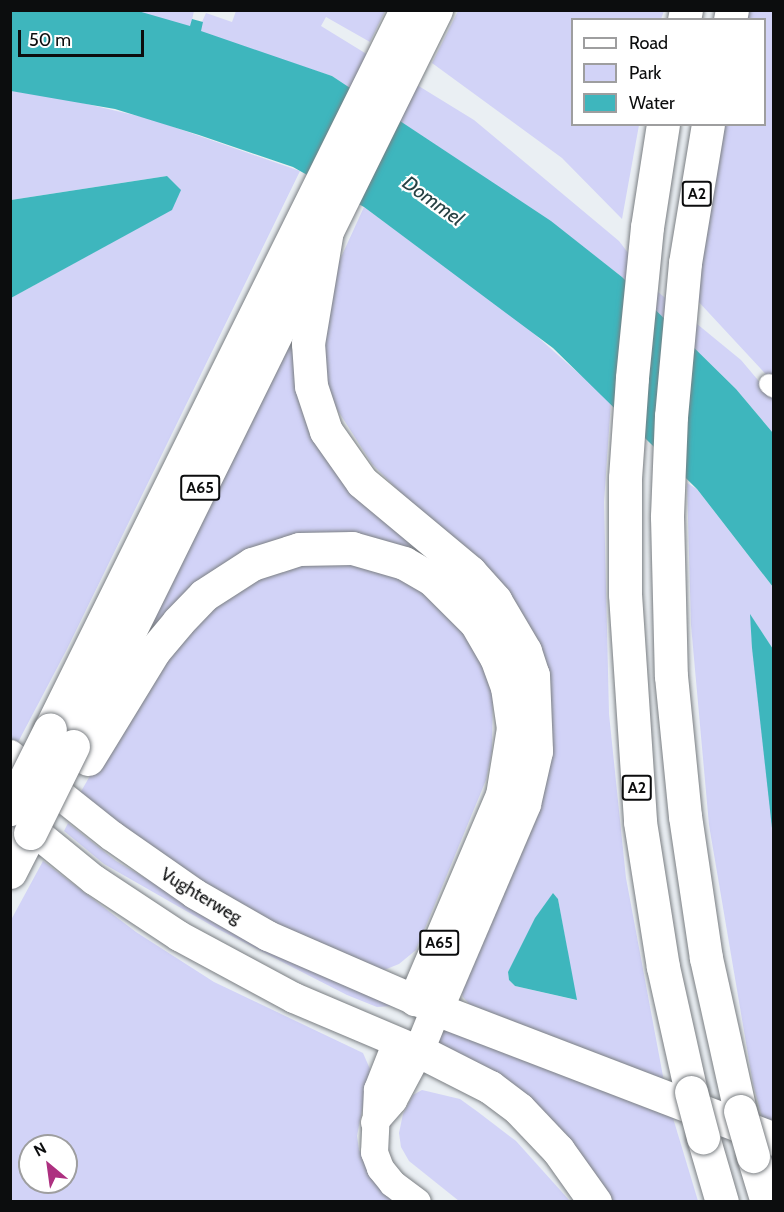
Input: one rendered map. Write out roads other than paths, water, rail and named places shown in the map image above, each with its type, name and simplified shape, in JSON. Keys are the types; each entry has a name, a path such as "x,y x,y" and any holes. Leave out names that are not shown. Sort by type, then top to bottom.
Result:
{"highway":[{"name":"A65","path":"17,818 70,745 315,224 417,19"},
{"name":"A2","path":"663,126 647,227 625,478 625,594 640,822 663,968 691,1092 722,1202"},
{"name":"A2","path":"708,126 685,263 671,416 667,517 671,676 685,816 706,958 740,1111 763,1148 766,1202"},
{"name":"A65","path":"315,224 308,344 312,386 326,431 362,482 470,572 495,600 525,651 533,675 536,751 524,804 426,1004"},
{"name":"A65","path":"10,872 17,818 70,745 204,595 252,564 299,549 352,548 404,563 433,580 470,616 496,657 507,687 513,728 502,795 426,1004"},
{"path":"426,1004 763,1148"},
{"path":"408,1046 490,1087 519,1109 552,1142 595,1202"}],"main road":[{"name":"Vughterweg","path":"10,755 112,836 195,894 268,936 426,1004"},
{"path":"17,818 94,880 179,936 294,998 408,1046 426,1004"}],"street":[{"path":"408,1046 393,1100 374,1122 374,1152 380,1168 417,1202"}],"water":[{"name":"Dommel","path":"11,10 138,11 190,26 192,19 203,22 201,31 332,76 551,221 622,277 736,389 773,433 773,587 697,489 553,348 364,207 293,167 199,135 115,109 11,91"},
{"path":"167,176 181,190 172,210 11,298 11,200"},
{"path":"750,614 773,649 773,837 752,648"},
{"path":"553,893 558,899 577,1000 515,986 509,980 508,972 535,918"}]}
